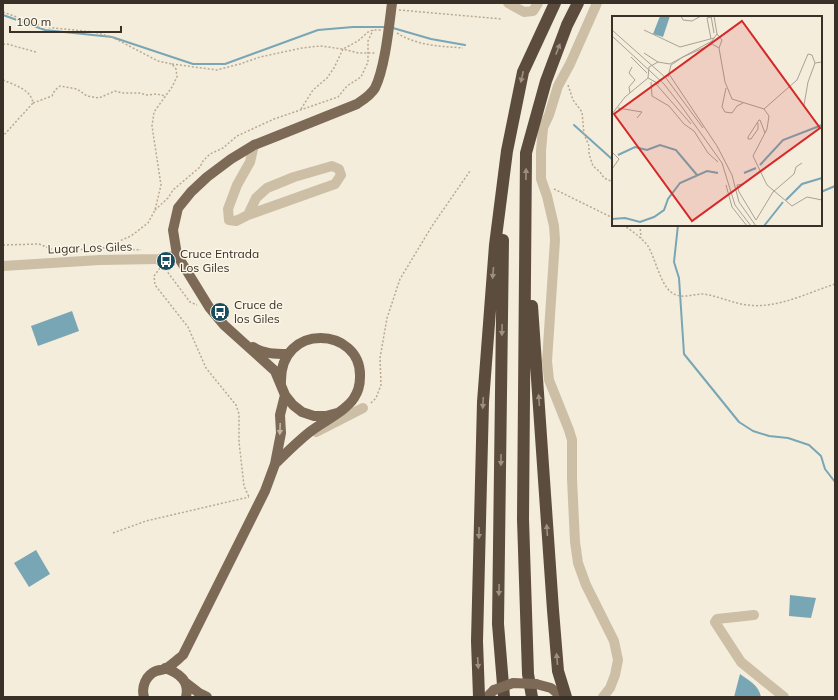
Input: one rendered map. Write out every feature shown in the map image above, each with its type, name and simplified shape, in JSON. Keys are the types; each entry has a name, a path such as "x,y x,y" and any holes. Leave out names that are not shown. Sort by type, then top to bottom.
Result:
{"highway":[{"path":"479,697 477,641 483,402 496,244 507,151 523,72 555,3"},
{"path":"532,697 528,674 523,520 526,153 546,81 567,25 578,3"},
{"path":"495,695 498,624 504,179"},
{"path":"526,213 558,671 566,697"}],"main road":[{"path":"288,354 271,354 258,351 224,325 209,307 177,255 173,230 178,208 191,192 207,177 231,159 254,145 357,104 366,98 374,88 381,68 392,6"},
{"path":"275,464 294,444 346,407 354,398 359,388 360,376 358,365 352,353 342,344 330,338 316,337 303,341 294,347 288,354 283,363 281,384"},
{"path":"240,338 275,371 286,395 293,405 302,412 314,416 326,416 337,413"},
{"path":"144,697 143,688 146,680 155,671 165,668 183,656 265,491 275,464 281,433 280,415 286,395"},
{"path":"183,656 187,689 186,697"},
{"path":"165,668 174,671 198,694 207,697"},
{"path":"495,695 512,683 536,684 551,688 562,697"}],"street":[{"path":"508,3 524,12 533,11 538,3"},
{"path":"597,3 570,64 558,86 544,128 541,151 541,179 554,226 555,240 547,361 549,380 572,440 575,542 578,563 586,585 614,642 618,660 615,675 610,688 603,697"},
{"path":"248,215 256,198 267,188 294,177 332,166 339,168 341,175 335,184 248,215 236,221 229,220 228,210 237,185 250,162 254,145"},
{"name":"Lugar Los Giles","path":"3,266 100,260 161,263 177,255"},
{"path":"302,439 362,408 346,407"},
{"path":"754,615 717,620 715,622 740,662 784,697"}],"path":[{"path":"392,6 502,19"},
{"path":"3,12 44,26 94,32 112,37 158,60 172,64 217,70 260,57 302,48 320,46 343,49 358,53 369,52 384,54"},
{"path":"155,210 168,198 173,190 200,167 203,161 210,154 223,148 237,136 274,118 338,97 347,86 361,77 368,62 368,41 373,30"},
{"path":"301,109 313,90 327,78 334,68 343,49 358,41 368,32 373,30 385,30"},
{"path":"394,30 408,39 431,45 463,48"},
{"path":"3,44 36,52"},
{"path":"103,248 131,236 148,223 155,210 161,185 152,126 154,112 172,87 177,77 176,69 172,64"},
{"path":"3,80 28,91 33,98 33,103"},
{"path":"567,81 573,100 582,112 584,134 589,146 589,154 593,166 604,178 612,182"},
{"path":"3,136 33,103 52,96 55,90 60,86 77,88 87,96 99,98 116,91 122,93 139,93 147,95 156,94 166,96"},
{"path":"376,398 381,385 380,358 388,318 400,279 432,226 470,171"},
{"path":"544,188 555,189 612,218"},
{"path":"624,226 641,238 648,247 665,285 670,292 680,296 703,294 747,305 765,306 835,284"},
{"path":"640,226 641,238"},
{"path":"3,245 39,244 56,251 71,248 84,250 103,248 142,250"},
{"path":"161,263 190,302 200,307 209,307"},
{"path":"113,533 146,521 249,497 244,486 236,405 206,368 188,327 155,285 154,276 161,263"}],"water":[{"path":"72,311 79,331 38,346 31,326"},
{"path":"36,550 50,574 29,587 14,563"},
{"path":"790,595 816,598 811,618 789,616"},
{"path":"740,674 756,686 761,697 734,697"}],"waterway":[{"path":"3,15 45,30 112,37 193,64 225,64 318,30 353,27 385,27"},
{"path":"393,28 431,39 465,45"},
{"path":"574,125 612,159"},
{"path":"822,192 835,186"},
{"path":"678,226 674,262 679,278 684,354 739,422 753,431 769,436 788,438 809,445 821,456 825,469 835,482"}],"place":[{"name":"Cruce Entrada Los Giles","path":"166,261"},
{"name":"Cruce de los Giles","path":"220,312"}]}
